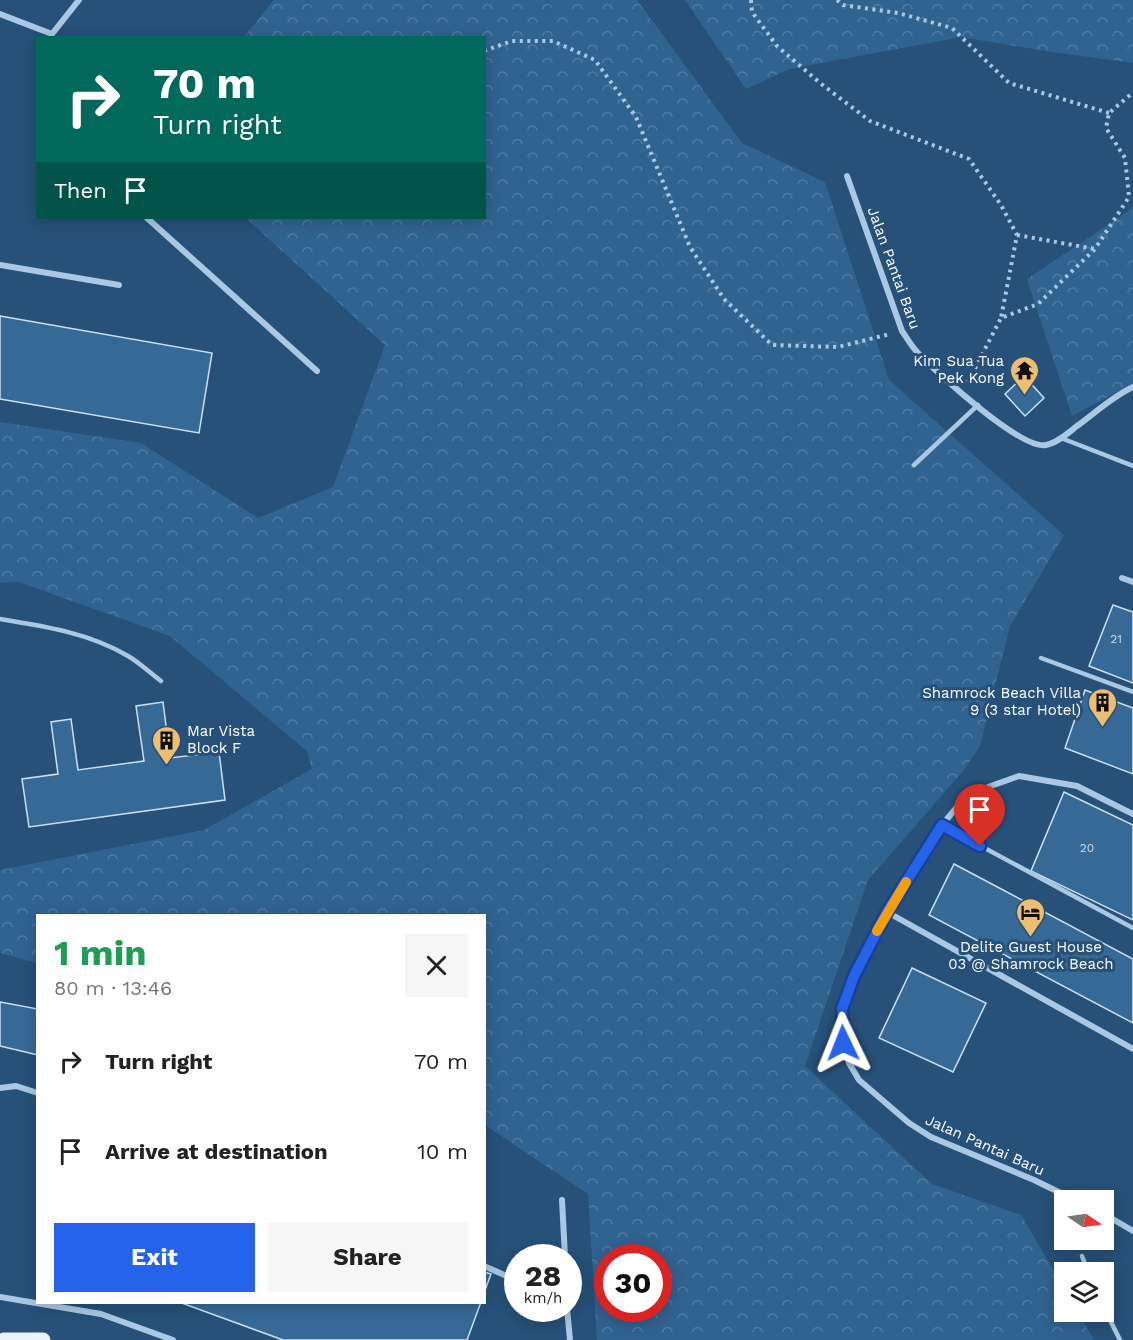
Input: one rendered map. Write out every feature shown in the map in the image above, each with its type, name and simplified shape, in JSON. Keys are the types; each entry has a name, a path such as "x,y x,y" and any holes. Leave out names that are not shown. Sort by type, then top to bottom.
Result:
{"main road":[{"path":"4,1340 43,1340"}],"street":[{"path":"0,14 52,36 78,0"},
{"name":"Jalan Pantai Baru","path":"847,176 902,331 917,352 962,393 1022,439 1033,444 1046,445 1061,438 1121,393 1133,387"},
{"path":"148,219 316,371"},
{"path":"0,265 119,285"},
{"path":"1122,578 1133,582"},
{"name":"Jalan Pantai Baru","path":"1054,1190 931,1137 909,1123 858,1080 849,1063 843,1043 842,1009 854,976 887,912 942,825 957,807 988,787 1019,776 1077,786 1133,814"},
{"path":"887,912 1133,1048"},
{"path":"0,1088 16,1086 36,1092"},
{"path":"562,1200 564,1244"},
{"path":"1114,1220 1133,1231"},
{"path":"486,1267 504,1275"},
{"path":"0,1297 36,1303"},
{"path":"42,1304 101,1314 173,1340"},
{"path":"568,1322 570,1340"}],"lane":[{"path":"914,465 978,405"},
{"path":"1061,438 1133,466"},
{"path":"0,619 46,626 95,639 129,657 161,681"},
{"path":"1041,658 1133,692"},
{"path":"942,825 1133,928"},
{"path":"1082,1256 1084,1262"},
{"path":"1111,1322 1120,1340"}],"path":[{"path":"751,0 752,12 777,46 820,83 870,121 969,159 1001,205 1017,235 1001,318 962,393"},
{"path":"837,0 843,5 898,13 952,28 1009,82 1109,112"},
{"path":"486,50 512,41 553,41 596,60 636,117 690,247 724,299 772,345 838,347 902,331"},
{"path":"1001,318 1038,304 1095,249 1129,196 1125,158 1106,128 1109,112 1133,95"},
{"path":"1017,235 1095,249"}],"green space":[{"path":"274,0 637,0 742,143 825,182 889,380 1064,535 1010,626 980,746 963,771 868,880 805,1066 932,1184 1021,1215 1054,1271 1054,1322 1083,1322 1094,1340 597,1340 596,1322 672,1322 672,1244 594,1244 594,1291 588,1194 486,1126 486,914 36,914 36,963 0,953 0,870 204,830 312,769 307,751 170,636 19,582 0,583 0,422 141,443 258,518 333,487 385,345 247,219 486,219 486,36 245,36"},
{"path":"685,0 1133,0 1133,63 961,37 789,69 746,89"},
{"path":"1133,208 1133,384 1072,416 1027,279"}],"building":[{"path":"0,316 212,353 199,433 0,399"},
{"name":"Kim Sua Tua Pek Kong","path":"1024,376 1044,398 1025,416 1005,394"},
{"path":"1113,605 1133,612 1133,683 1089,666"},
{"name":"Shamrock Beach Villa 9 (3 star Hotel)","path":"1085,690 1133,708 1133,774 1065,748"},
{"name":"Mar Vista Block F","path":"163,702 170,758 219,752 225,800 29,827 22,779 58,774 51,722 71,719 78,770 144,761 136,706"},
{"path":"1064,792 1133,825 1133,920 1031,871"},
{"name":"Delite Guest House 03 @ Shamrock Beach","path":"954,864 1133,959 1133,1023 929,915"},
{"path":"912,968 986,1003 953,1072 879,1038"},
{"path":"0,1002 36,1009 36,1055 0,1046"},
{"path":"486,1273 491,1274 486,1288"},
{"path":"184,1304 480,1304 467,1340 283,1340"}],"slow traffic":[{"path":"877,931 906,882"}],"place":[{"name":"Kim Sua Tua Pek Kong","path":"1025,396"},
{"name":"Shamrock Beach Villa 9 (3 star Hotel)","path":"1102,728"},
{"name":"Mar Vista Block F","path":"166,766"},
{"name":"Delite Guest House 03 @ Shamrock Beach","path":"1031,938"}],"route":[{"path":"843,1043 842,1009 854,976 887,912 942,825 980,846"}]}
